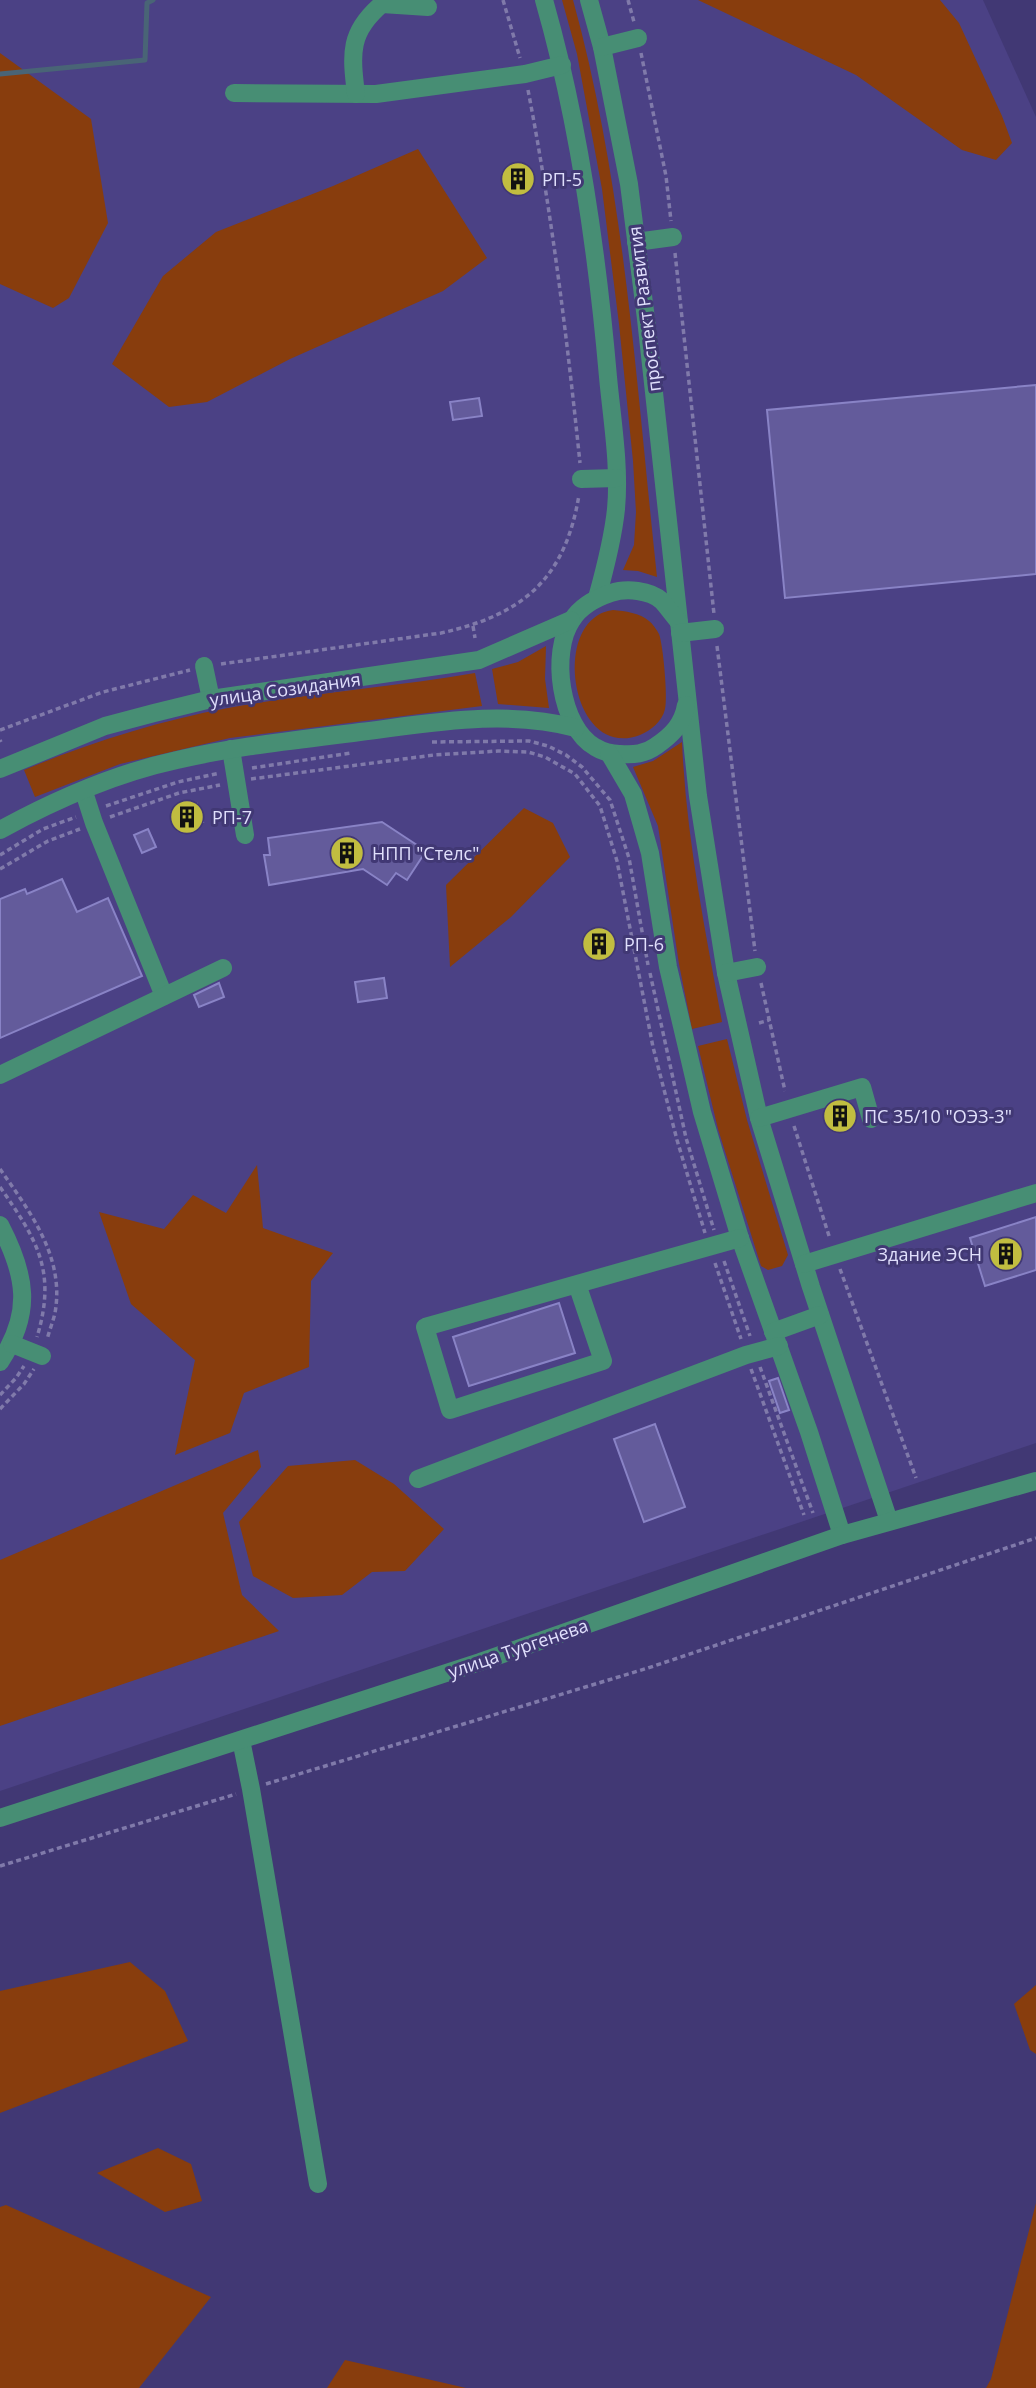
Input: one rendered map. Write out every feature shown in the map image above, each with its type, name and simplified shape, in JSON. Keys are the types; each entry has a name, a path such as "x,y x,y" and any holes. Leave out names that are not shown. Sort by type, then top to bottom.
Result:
{"street":[{"path":"544,0 562,65 585,189 603,316 617,478 613,536 597,598"},
{"name":"проспект Развития","path":"589,0 602,47 629,184 679,628"},
{"path":"356,94 353,71 355,36 368,16 382,4 428,7"},
{"path":"602,47 638,38"},
{"path":"234,93 376,94 525,74 562,65"},
{"path":"636,242 673,237"},
{"path":"581,479 617,478"},
{"path":"688,694 684,718 675,731 649,751 634,755 609,753 593,747 576,728 565,702 561,678 562,648 571,620 597,598 615,592 635,590 660,599 679,628 688,694 705,850 726,973 759,1118 820,1315 889,1521"},
{"name":"улица Созидания","path":"0,769 105,726 211,699 479,660 571,620"},
{"path":"679,628 715,629"},
{"path":"204,666 211,699"},
{"path":"0,830 34,811 124,776 175,760 231,749 429,723 492,718 551,722 576,728"},
{"path":"231,749 245,835"},
{"path":"609,753 633,794 650,853 668,967 702,1112 740,1238 842,1535"},
{"path":"83,792 164,996"},
{"path":"726,973 757,967"},
{"path":"0,1075 223,968"},
{"path":"759,1118 862,1087 871,1119"},
{"path":"804,1264 1036,1193"},
{"path":"0,1225 16,1255 22,1283 23,1307 12,1344 0,1362"},
{"path":"577,1284 603,1360 450,1409 425,1327 577,1284 714,1246 740,1238"},
{"path":"418,1479 751,1354 820,1315"},
{"path":"12,1344 42,1356"},
{"name":"улица Тургенева","path":"0,1818 480,1662 842,1535 1036,1481"},
{"path":"241,1740 318,2184"}],"path":[{"path":"0,730 103,692 204,666 429,635 472,626 521,603 544,580 560,555 574,524 581,479 565,320 544,173 525,74 503,0"},
{"path":"628,0 666,176 715,629 757,967 789,1109 835,1255 916,1478"},
{"path":"472,626 475,638"},
{"path":"496,741 498,751"},
{"path":"431,742 529,741 548,746 582,767 610,800 629,858 649,973 686,1138 714,1246 751,1354 813,1513"},
{"path":"0,869 92,817 178,782 434,755 498,751 528,752 560,764 575,774 600,806 617,861 653,1046 677,1140 804,1515"},
{"path":"0,855 43,829 236,776 351,753"},
{"path":"759,1023 769,1020"},
{"path":"0,1866 648,1668 1036,1538"}],"shaded area":[{"path":"0,0 983,0 1036,117 1036,1443 0,1791"},
{"path":"562,0 573,0 591,71 617,214 657,577 623,570 634,545 636,512 619,324 602,189 577,54"},
{"path":"698,0 940,0 959,23 1012,143 996,160 962,150 856,75"},
{"path":"0,53 91,119 108,223 69,298 53,308 0,284"},
{"path":"418,149 487,258 443,291 290,359 207,402 169,407 112,364 163,276 216,232"},
{"path":"613,610 641,616 650,622 659,634 666,703 664,714 652,728 640,735 619,738 601,731 588,716 579,697 575,675 576,652 582,633 596,616"},
{"path":"546,646 545,679 549,708 498,704 492,669 518,662"},
{"path":"475,673 482,706 230,738 120,764 35,797 24,770 124,734 202,713"},
{"path":"682,742 692,848 722,1022 692,1029 658,826 633,767 653,761"},
{"path":"524,808 553,823 570,857 511,917 450,967 446,885"},
{"path":"727,1039 747,1120 788,1255 782,1266 768,1270 761,1266 718,1129 698,1046"},
{"path":"257,1165 263,1228 333,1253 311,1281 309,1367 244,1393 230,1433 175,1455 195,1360 131,1304 99,1212 164,1229 193,1195 226,1213"},
{"path":"258,1450 261,1467 223,1513 242,1595 279,1631 0,1726 0,1560"},
{"path":"355,1460 394,1484 444,1529 405,1571 372,1572 342,1595 293,1598 253,1576 239,1522 288,1466"},
{"path":"130,1962 165,1991 188,2041 0,2113 0,1991"},
{"path":"1036,1985 1036,2054 1030,2050 1014,2004"},
{"path":"158,2148 191,2164 202,2201 165,2212 97,2173"},
{"path":"1036,2203 1036,2388 986,2388 991,2379"},
{"path":"6,2205 211,2297 139,2388 0,2388 0,2207"},
{"path":"345,2360 466,2388 327,2388"}],"building":[{"name":"РП-5","path":"525,166 529,189 511,193 506,170"},
{"path":"1036,385 1036,574 785,598 767,410"},
{"path":"479,398 482,416 453,420 450,402"},
{"name":"РП-7","path":"197,804 203,822 178,830 172,812"},
{"name":"НПП \"Стелс\"","path":"382,822 426,851 407,880 396,873 387,885 363,869 269,885 264,855 270,855 268,838"},
{"path":"148,829 156,847 142,853 134,835"},
{"path":"62,879 77,912 108,898 142,976 0,1038 0,899 25,889 27,894"},
{"name":"РП-6","path":"604,931 609,954 594,956 589,933"},
{"path":"384,978 387,998 358,1002 355,982"},
{"path":"219,983 224,997 199,1007 194,995"},
{"name":"Здание ЭСН","path":"1036,1217 1036,1270 985,1286 970,1238"},
{"path":"559,1303 575,1353 469,1386 453,1337"},
{"path":"778,1378 789,1410 780,1413 769,1381"},
{"path":"655,1424 685,1507 644,1522 614,1439"}],"waterway":[{"path":"0,74 145,60 147,3 153,0"}],"place":[{"name":"РП-5","path":"518,179"},
{"name":"РП-7","path":"187,817"},
{"name":"НПП \"Стелс\"","path":"347,853"},
{"name":"РП-6","path":"599,944"},
{"name":"ПС 35/10 \"ОЭЗ-3\"","path":"840,1116"},
{"name":"Здание ЭСН","path":"1006,1254"}]}
